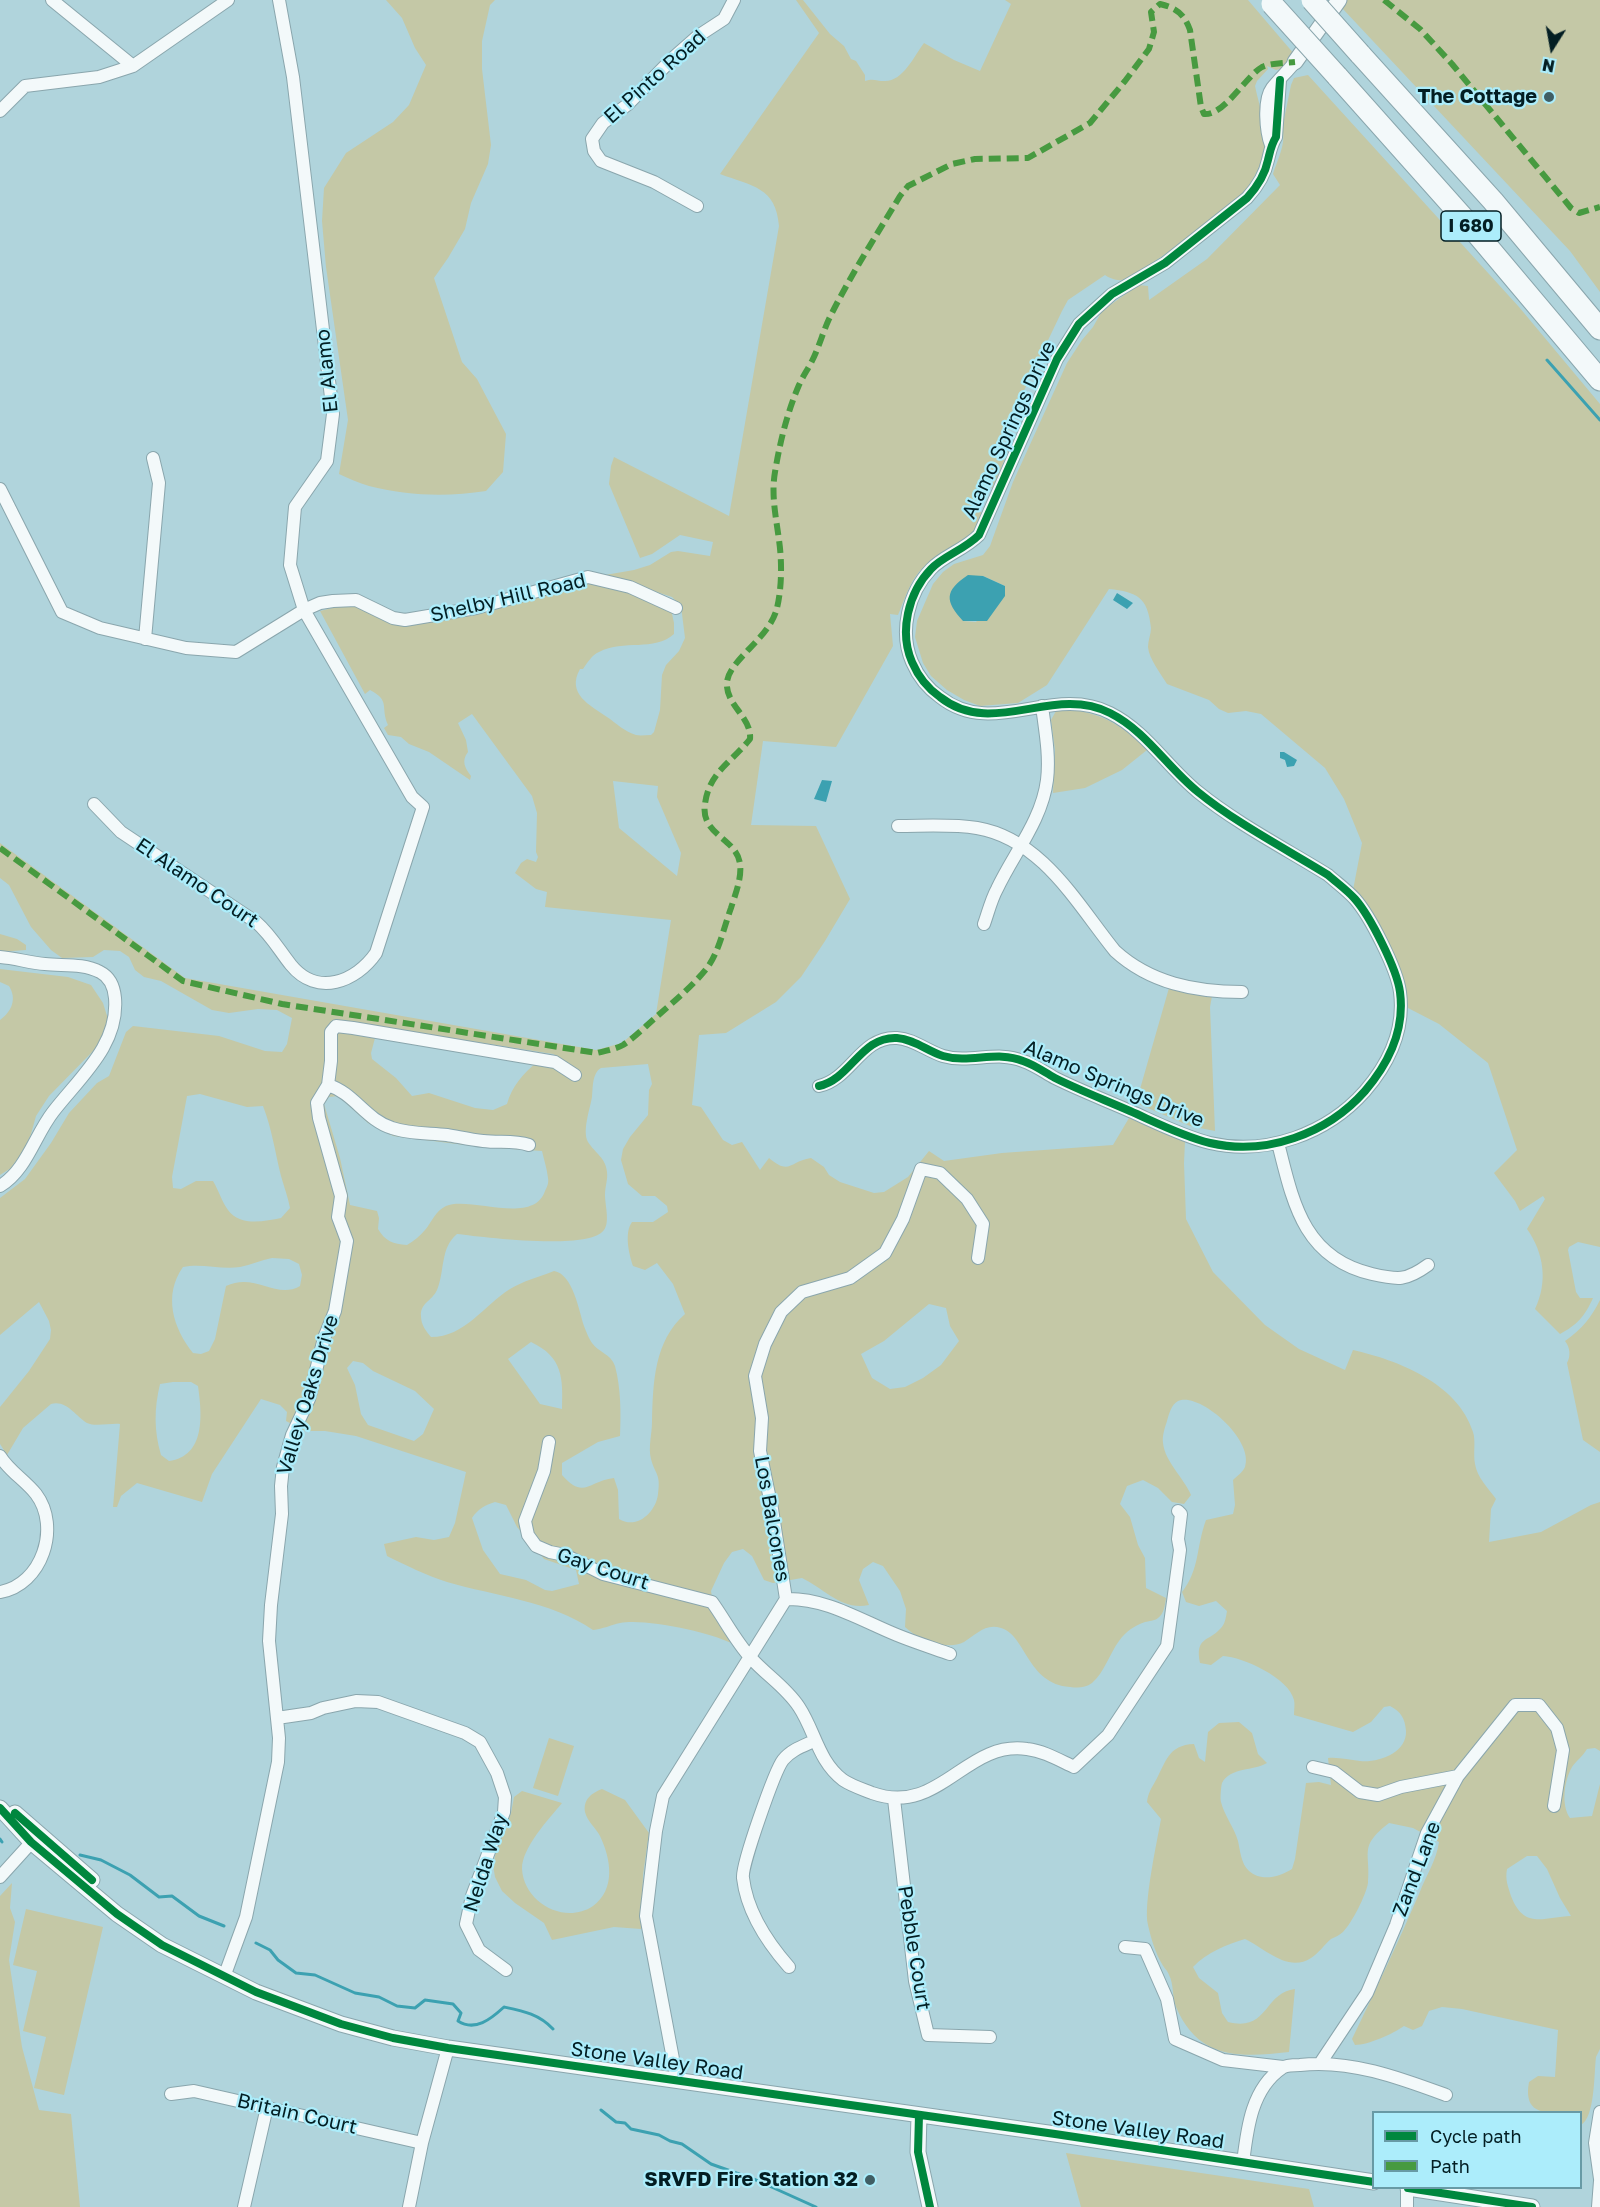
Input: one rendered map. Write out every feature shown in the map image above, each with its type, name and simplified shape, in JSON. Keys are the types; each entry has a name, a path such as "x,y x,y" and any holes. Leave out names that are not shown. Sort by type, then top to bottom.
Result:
{"highway":[{"name":"I 680","path":"1312,0 1493,201 1600,329"},
{"name":"I 680","path":"1271,2 1488,246 1600,380"}],"street":[{"path":"52,0 133,66"},
{"path":"0,111 25,86 99,77 133,66 228,0"},
{"name":"El Alamo","path":"279,0 293,77 333,414 327,461 295,507 290,565 304,610 412,797 423,807"},
{"name":"El Pinto Road","path":"697,206 654,182 601,161 594,151 592,139 603,123 627,105 673,58 698,36 724,19 735,0"},
{"path":"1295,62 1339,0"},
{"name":"Alamo Springs Drive","path":"819,1086 837,1078 870,1045 887,1038 898,1038 912,1041 946,1057 964,1059 1002,1056 1018,1059 1080,1089 1203,1141 1242,1147 1278,1143 1317,1129 1335,1119 1374,1079 1391,1052 1400,1019 1398,980 1366,915 1345,889 1328,875 1222,809 1196,790 1167,764 1141,733 1125,721 1109,712 1072,703 1042,706 1008,714 979,714 957,707 934,693 915,669 905,640 906,618 917,589 930,569 969,545 979,535 1057,358 1079,324 1112,294 1165,263 1247,198 1258,186 1265,172 1271,145 1266,116 1270,90 1295,62"},
{"path":"145,639 159,483 153,458"},
{"name":"Shelby Hill Road","path":"0,489 62,612 100,628 186,648 236,652 304,610 320,603 356,600 393,618 405,620 476,608 588,577 630,587 676,608"},
{"path":"984,924 996,890 1035,819 1047,783 1048,753 1042,706"},
{"name":"El Alamo Court","path":"94,804 121,832 270,933 292,966 305,976 325,983 352,978 368,966 376,953 423,807"},
{"path":"898,826 975,828 989,831 1021,847 1050,869 1115,951 1150,976 1182,986 1220,992 1242,992"},
{"path":"0,957 98,970 107,976 114,991 116,1011 112,1031 103,1051 52,1113 20,1167 0,1185"},
{"name":"Valley Oaks Drive","path":"224,1977 246,1917 278,1762 277,1718 269,1641 282,1514 283,1467 292,1435 309,1399 324,1338 335,1311 347,1242 338,1217 341,1196 319,1118 317,1103 328,1086 331,1032 336,1026 555,1062 574,1075"},
{"path":"328,1086 340,1089 367,1113 385,1126 394,1129 482,1141 513,1141 529,1145"},
{"path":"1278,1143 1297,1212 1305,1227 1324,1249 1350,1267 1394,1278 1410,1277 1428,1265"},
{"name":"Los Balcones","path":"786,1599 760,1451 762,1418 755,1376 765,1344 781,1312 802,1292 850,1278 885,1253 903,1219 921,1169 940,1173 967,1199 983,1224 978,1258"},
{"name":"Gay Court","path":"549,1442 538,1490 525,1521 528,1534 536,1546 565,1555 603,1574 712,1602 750,1657 779,1683 799,1707 814,1741 828,1764 845,1781 894,1799"},
{"path":"0,1456 37,1495 45,1511 47,1525 46,1542 39,1562 17,1585 0,1592"},
{"path":"894,1799 927,1792 969,1763 992,1753 1008,1750 1027,1748 1074,1767 1108,1735 1167,1646 1180,1550 1181,1514 1179,1511"},
{"path":"677,2080 646,1916 656,1831 663,1796 786,1599 805,1599 845,1612 897,1635 950,1654"},
{"name":"Nelda Way","path":"277,1718 311,1713 356,1701 378,1702 465,1733 480,1742 497,1773 505,1797 504,1812 472,1896 466,1924 479,1950 506,1970"},
{"name":"Zand Lane","path":"1321,2062 1367,1993 1396,1925 1427,1833 1458,1776 1515,1705 1539,1705 1557,1728 1563,1750 1554,1806"},
{"path":"789,1967 768,1944 748,1901 743,1869 779,1766 792,1751 814,1741"},
{"path":"1313,1767 1334,1772 1360,1792 1378,1795 1401,1787 1458,1776"},
{"name":"Pebble Court","path":"894,1799 915,1981 928,2035 990,2037"},
{"name":"Stone Valley Road","path":"0,1800 36,1838"},
{"name":"Stone Valley Road","path":"0,1808 185,1956 256,1992 341,2024 393,2038 448,2048 1372,2182"},
{"path":"0,1877 36,1838"},
{"path":"1125,1947 1145,1950 1167,1999 1175,2039 1223,2060 1283,2067 1321,2062 1390,2075 1446,2095"},
{"path":"409,2207 422,2143 448,2048"},
{"path":"1243,2163 1248,2121 1267,2082 1283,2067"},
{"name":"Britain Court","path":"171,2094 194,2091 422,2143"},
{"path":"244,2207 267,2107"},
{"path":"1598,2207 1600,2180 1595,2143 1600,2112"},
{"path":"919,2115 918,2152 930,2207"},
{"path":"1407,2189 1407,2207"},
{"path":"1420,2189 1532,2207"}],"green space":[{"path":"386,0 495,0 490,5 482,41 482,69 491,145 488,164 471,203 465,229 434,278 462,362 477,379 506,434 503,472 486,491 442,495 413,494 369,486 339,474 348,420 326,267 322,221 324,188 346,153 393,122 409,105 426,65 415,48 402,18"},
{"path":"796,0 803,0 830,34 844,46 851,59 856,61 865,75 865,81 884,81 897,77 924,43 980,71 1011,4 1005,0 1248,0 1295,55 1284,68 1276,70 1267,66 1268,69 1255,86 1264,124 1265,143 1259,166 1245,191 1205,225 1147,266 1122,280 1105,275 1068,300 1020,399 1012,408 1013,420 1001,448 1008,451 1007,454 993,488 983,486 975,508 982,513 979,525 965,541 919,572 898,615 890,614 893,646 836,747 763,741 751,825 816,826 850,899 801,977 776,1002 726,1033 699,1035 692,1105 701,1107 723,1140 732,1145 742,1142 760,1170 769,1158 786,1167 811,1158 840,1182 874,1193 884,1192 908,1177 929,1151 944,1161 1002,1153 1113,1145 1129,1118 1185,1142 1186,1219 1213,1272 1265,1325 1299,1349 1345,1370 1353,1350 1406,1367 1440,1387 1454,1400 1465,1415 1473,1432 1476,1469 1496,1499 1491,1509 1489,1542 1541,1532 1600,1502 1600,1751 1595,1748 1587,1749 1569,1773 1565,1793 1565,1807 1570,1818 1592,1816 1600,1784 1600,2049 1596,2057 1589,2113 1582,2124 1582,2111 1542,2111 1530,2103 1529,2082 1538,2076 1555,2077 1558,2030 1462,2009 1442,2007 1429,2011 1422,2026 1413,2030 1404,2026 1380,2039 1355,2045 1352,2039 1403,1931 1438,1849 1439,1842 1413,1828 1389,1823 1373,1838 1368,1850 1368,1883 1358,1909 1343,1932 1331,1939 1311,1958 1294,1963 1286,1961 1245,1939 1211,1953 1193,1967 1199,1978 1218,1993 1222,2013 1228,2022 1241,2024 1251,2022 1259,2017 1277,1997 1295,1989 1289,2052 1253,2055 1222,2051 1208,2046 1185,2024 1176,2007 1171,1979 1155,1950 1147,1916 1151,1873 1161,1819 1147,1802 1150,1791 1169,1756 1178,1748 1194,1744 1199,1758 1205,1762 1208,1732 1219,1723 1239,1722 1252,1733 1258,1754 1267,1763 1236,1772 1226,1778 1222,1783 1221,1800 1224,1812 1238,1841 1244,1865 1254,1874 1270,1877 1292,1869 1306,1783 1319,1782 1331,1785 1328,1758 1367,1761 1383,1758 1397,1751 1405,1739 1406,1731 1402,1716 1390,1706 1384,1707 1371,1722 1353,1732 1294,1715 1294,1702 1290,1692 1284,1684 1264,1670 1242,1660 1223,1656 1211,1665 1200,1663 1201,1644 1222,1627 1227,1611 1216,1601 1199,1606 1186,1602 1182,1592 1195,1566 1206,1520 1233,1514 1235,1505 1233,1480 1244,1469 1246,1456 1234,1432 1211,1410 1199,1403 1187,1400 1178,1401 1172,1407 1163,1435 1167,1457 1191,1495 1184,1504 1172,1502 1158,1488 1143,1480 1127,1486 1120,1504 1130,1517 1138,1545 1145,1558 1146,1588 1166,1598 1163,1612 1157,1619 1134,1627 1127,1632 1096,1679 1084,1687 1056,1684 1045,1678 1009,1632 1001,1628 985,1628 964,1642 949,1645 933,1643 917,1636 905,1627 906,1609 900,1591 883,1566 873,1562 863,1569 859,1580 869,1605 859,1606 842,1602 802,1578 773,1583 764,1580 752,1556 743,1549 732,1552 724,1563 711,1591 715,1616 725,1627 731,1643 693,1631 645,1622 620,1623 593,1630 577,1620 541,1606 440,1580 387,1556 384,1544 416,1537 434,1540 449,1537 455,1523 466,1472 356,1436 325,1431 305,1431 286,1421 287,1412 280,1405 261,1399 212,1474 202,1502 137,1483 121,1496 117,1507 113,1507 120,1424 87,1423 62,1404 51,1404 23,1428 7,1455 0,1444 0,1407 29,1371 50,1339 51,1330 39,1302 0,1335 0,1198 25,1179 69,1113 97,1083 109,1076 126,1032 133,1026 219,1036 265,1051 282,1052 287,1044 292,1018 277,1010 258,1009 229,1013 212,1010 161,981 144,977 135,970 129,957 120,951 104,950 93,957 62,958 51,950 31,927 9,885 0,878 0,843 185,978 596,1050 622,1043 656,1014 671,920 545,907 547,892 536,889 515,873 521,863 527,859 536,862 538,857 536,852 537,813 532,796 472,714 458,723 466,740 468,752 464,761 471,776 470,780 429,752 409,744 401,737 388,735 384,728 388,725 383,701 370,690 365,694 320,611 344,605 420,623 499,608 585,581 609,585 671,609 674,634 657,643 618,646 596,653 583,669 580,669 576,678 578,692 587,703 628,732 636,735 651,735 654,732 660,710 662,675 666,665 679,651 685,638 681,606 672,597 605,575 650,565 671,552 710,556 713,542 680,535 652,554 640,558 609,484 611,466 614,457 729,516 779,226 773,203 767,196 752,185 720,174 819,33","holes":["613,781 658,786 657,797 681,853 677,876 619,828","362,1024 553,1054 575,1068 537,1062 519,1081 507,1104 493,1110 475,1108 429,1093 412,1096 396,1078 372,1059 371,1053 375,1038 345,1033","648,1064 652,1084 649,1090 648,1115 630,1137 623,1149 621,1160 628,1184 642,1196 655,1196 667,1206 668,1212 653,1222 632,1222 628,1232 629,1250 633,1266 645,1270 657,1263 673,1284 685,1314 667,1337 657,1364 650,1450 659,1482 658,1494 650,1513 639,1521 632,1522 619,1519 618,1490 614,1478 581,1488 569,1482 562,1475 562,1463 598,1442 620,1436 620,1410 615,1366 611,1359 590,1339 571,1286 561,1274 554,1271 510,1289 464,1326 443,1336 431,1337 421,1319 422,1308 437,1290 445,1253 457,1234 511,1240 558,1241 578,1240 594,1236 604,1230 607,1218 606,1167 586,1137 587,1120 598,1070","200,1094 247,1107 263,1106 290,1208 281,1218 246,1221 239,1219 228,1210 213,1181 196,1181 181,1189 173,1188 172,1177 187,1096","338,1096 368,1123 393,1136 481,1147 542,1151 547,1171 547,1186 538,1201 528,1207 500,1208 470,1204 446,1206 436,1214 419,1236 407,1245 394,1243 378,1229 377,1211 350,1205 340,1158 324,1104 329,1097","272,1258 289,1259 299,1264 302,1275 300,1286 282,1290 246,1282 226,1286 215,1339 209,1351 201,1354 193,1353 180,1333 173,1311 173,1289 183,1267 233,1268","929,1304 946,1308 950,1326 959,1341 941,1365 923,1378 905,1387 890,1389 872,1378 861,1354 884,1341","531,1342 549,1354 559,1369 562,1409 540,1404 508,1359","353,1361 363,1363 373,1371 415,1391 434,1409 423,1434 414,1441 368,1425 361,1414 355,1385 347,1368","191,1382 198,1386 199,1432 190,1451 169,1461 161,1455 156,1429 160,1384","495,1502 506,1505 517,1527 544,1559 576,1570 579,1584 552,1591 545,1590 526,1580 500,1574 483,1550 472,1518 485,1506","1527,1856 1537,1856 1547,1869 1571,1916 1536,1919 1522,1914 1511,1896 1507,1883 1507,1869"]},
{"path":"1347,0 1600,0 1600,292 1570,251 1342,8"},
{"path":"1308,75 1519,307 1600,404 1600,1247 1578,1242 1569,1247 1576,1292 1580,1298 1593,1298 1580,1319 1560,1334 1535,1309 1542,1288 1542,1268 1537,1248 1527,1229 1545,1199 1543,1196 1520,1211 1494,1173 1517,1150 1488,1063 1439,1024 1408,1008 1399,966 1353,890 1362,843 1344,799 1325,768 1261,714 1246,711 1228,713 1209,700 1167,684 1149,652 1151,628 1147,609 1134,594 1109,589 1047,685 1018,703 980,706 947,690 931,676 923,663 915,637 917,621 933,584 954,564 983,555 990,546 1013,482 1067,363 1102,311 1138,285 1148,286 1149,300 1207,259 1280,185 1273,174 1282,146 1282,129 1294,78","holes":["983,576 1005,586 976,622 963,621"]},
{"path":"1064,708 1089,713 1109,721 1128,732 1147,750 1122,770 1085,788 1053,793 1055,750 1051,720 1056,711"},
{"path":"0,934 17,939 26,945 26,950 0,952"},
{"path":"0,969 68,977 91,985 103,1003 108,1019 107,1028 98,1046 49,1096 36,1116 23,1151 11,1168 0,1175 0,1020 8,1013 13,996 9,986 0,982"},
{"path":"1169,988 1191,994 1212,996 1210,1007 1215,1131 1190,1126 1136,1103"},
{"path":"1600,1300 1600,1452 1583,1440 1567,1363 1569,1349 1565,1341 1586,1323"},
{"path":"549,1738 574,1746 558,1796 533,1788"},
{"path":"602,1789 625,1800 649,1833 643,1875 641,1929 614,1927 552,1940 544,1923 502,1891 495,1877 493,1865 496,1852 511,1813 514,1797 522,1791 562,1803 531,1843 522,1869 524,1881 538,1901 559,1912 570,1913 593,1906 605,1891 608,1882 607,1854 600,1836 585,1812 585,1803 589,1797"},
{"path":"12,1883 10,1908 15,1922 9,1960 22,2047 39,2110 71,2114 80,2207 0,2207 0,1896"},
{"path":"26,1909 103,1927 64,2095 34,2088 46,2037 23,2031 37,1971 13,1965"},
{"path":"1066,2153 1309,2189 1314,2207 1081,2207"}],"water":[{"path":"968,575 983,576 1005,586 1005,596 987,621 963,621 950,602 951,591"},
{"path":"1117,593 1133,603 1127,609 1113,600"},
{"path":"1280,752 1297,760 1294,766 1287,767 1285,760 1280,758"},
{"path":"822,780 832,781 826,802 814,799"}],"waterway":[{"path":"1547,360 1600,420"},
{"path":"80,1855 101,1860 130,1875 159,1897 172,1896 199,1916 224,1926"},
{"path":"256,1943 270,1950 278,1960 296,1973 315,1975 355,1993 379,1997 397,2006 415,2008 425,2000 453,2004 461,2013 458,2021 471,2025 488,2020 504,2007 536,2017 553,2029"},
{"path":"601,2110 616,2122 625,2123 631,2129 659,2135 682,2144 711,2164 756,2180 816,2207"}],"marked path":[{"path":"1384,0 1420,29 1452,64 1571,208 1579,213 1600,207"},
{"path":"0,848 183,981 282,1004 597,1053 623,1045 675,1001 707,968 715,955 738,886 740,864 737,855 708,823 705,804 707,793 716,775 750,739 747,724 730,698 727,682 735,665 767,629 777,608 781,565 774,489 775,472 787,417 829,319 854,272 900,196 908,186 952,164 975,159 1028,158 1090,123 1149,49 1154,32 1151,12 1160,4 1179,12 1190,30 1201,107 1204,114 1219,109 1262,67 1295,62"}],"cycle path":[{"path":"819,1086 840,1075 874,1044 885,1039 897,1038 953,1058 1013,1058 1032,1064 1073,1087 1189,1137 1210,1143 1252,1146 1274,1144 1294,1138 1333,1119 1365,1091 1388,1057 1400,1020 1398,982 1375,930 1361,907 1328,875 1245,825 1198,792 1135,729 1110,713 1088,706 1066,704 1002,713 981,713 960,709 940,697 923,681 912,662 906,638 908,613 916,589 936,564 979,535 1057,359 1079,324 1112,294 1165,263 1247,198 1258,185 1276,137 1280,80"},
{"path":"0,1808 31,1842 117,1914 162,1945 256,1992 341,2024 393,2038 448,2048 1055,2134 1372,2182"},
{"path":"15,1813 92,1880"},
{"path":"919,2115 918,2152 930,2207"},
{"path":"1415,2189 1532,2207"}],"place":[{"name":"The Cottage","path":"1549,97"},
{"name":"SRVFD Fire Station 32","path":"870,2180"}]}
